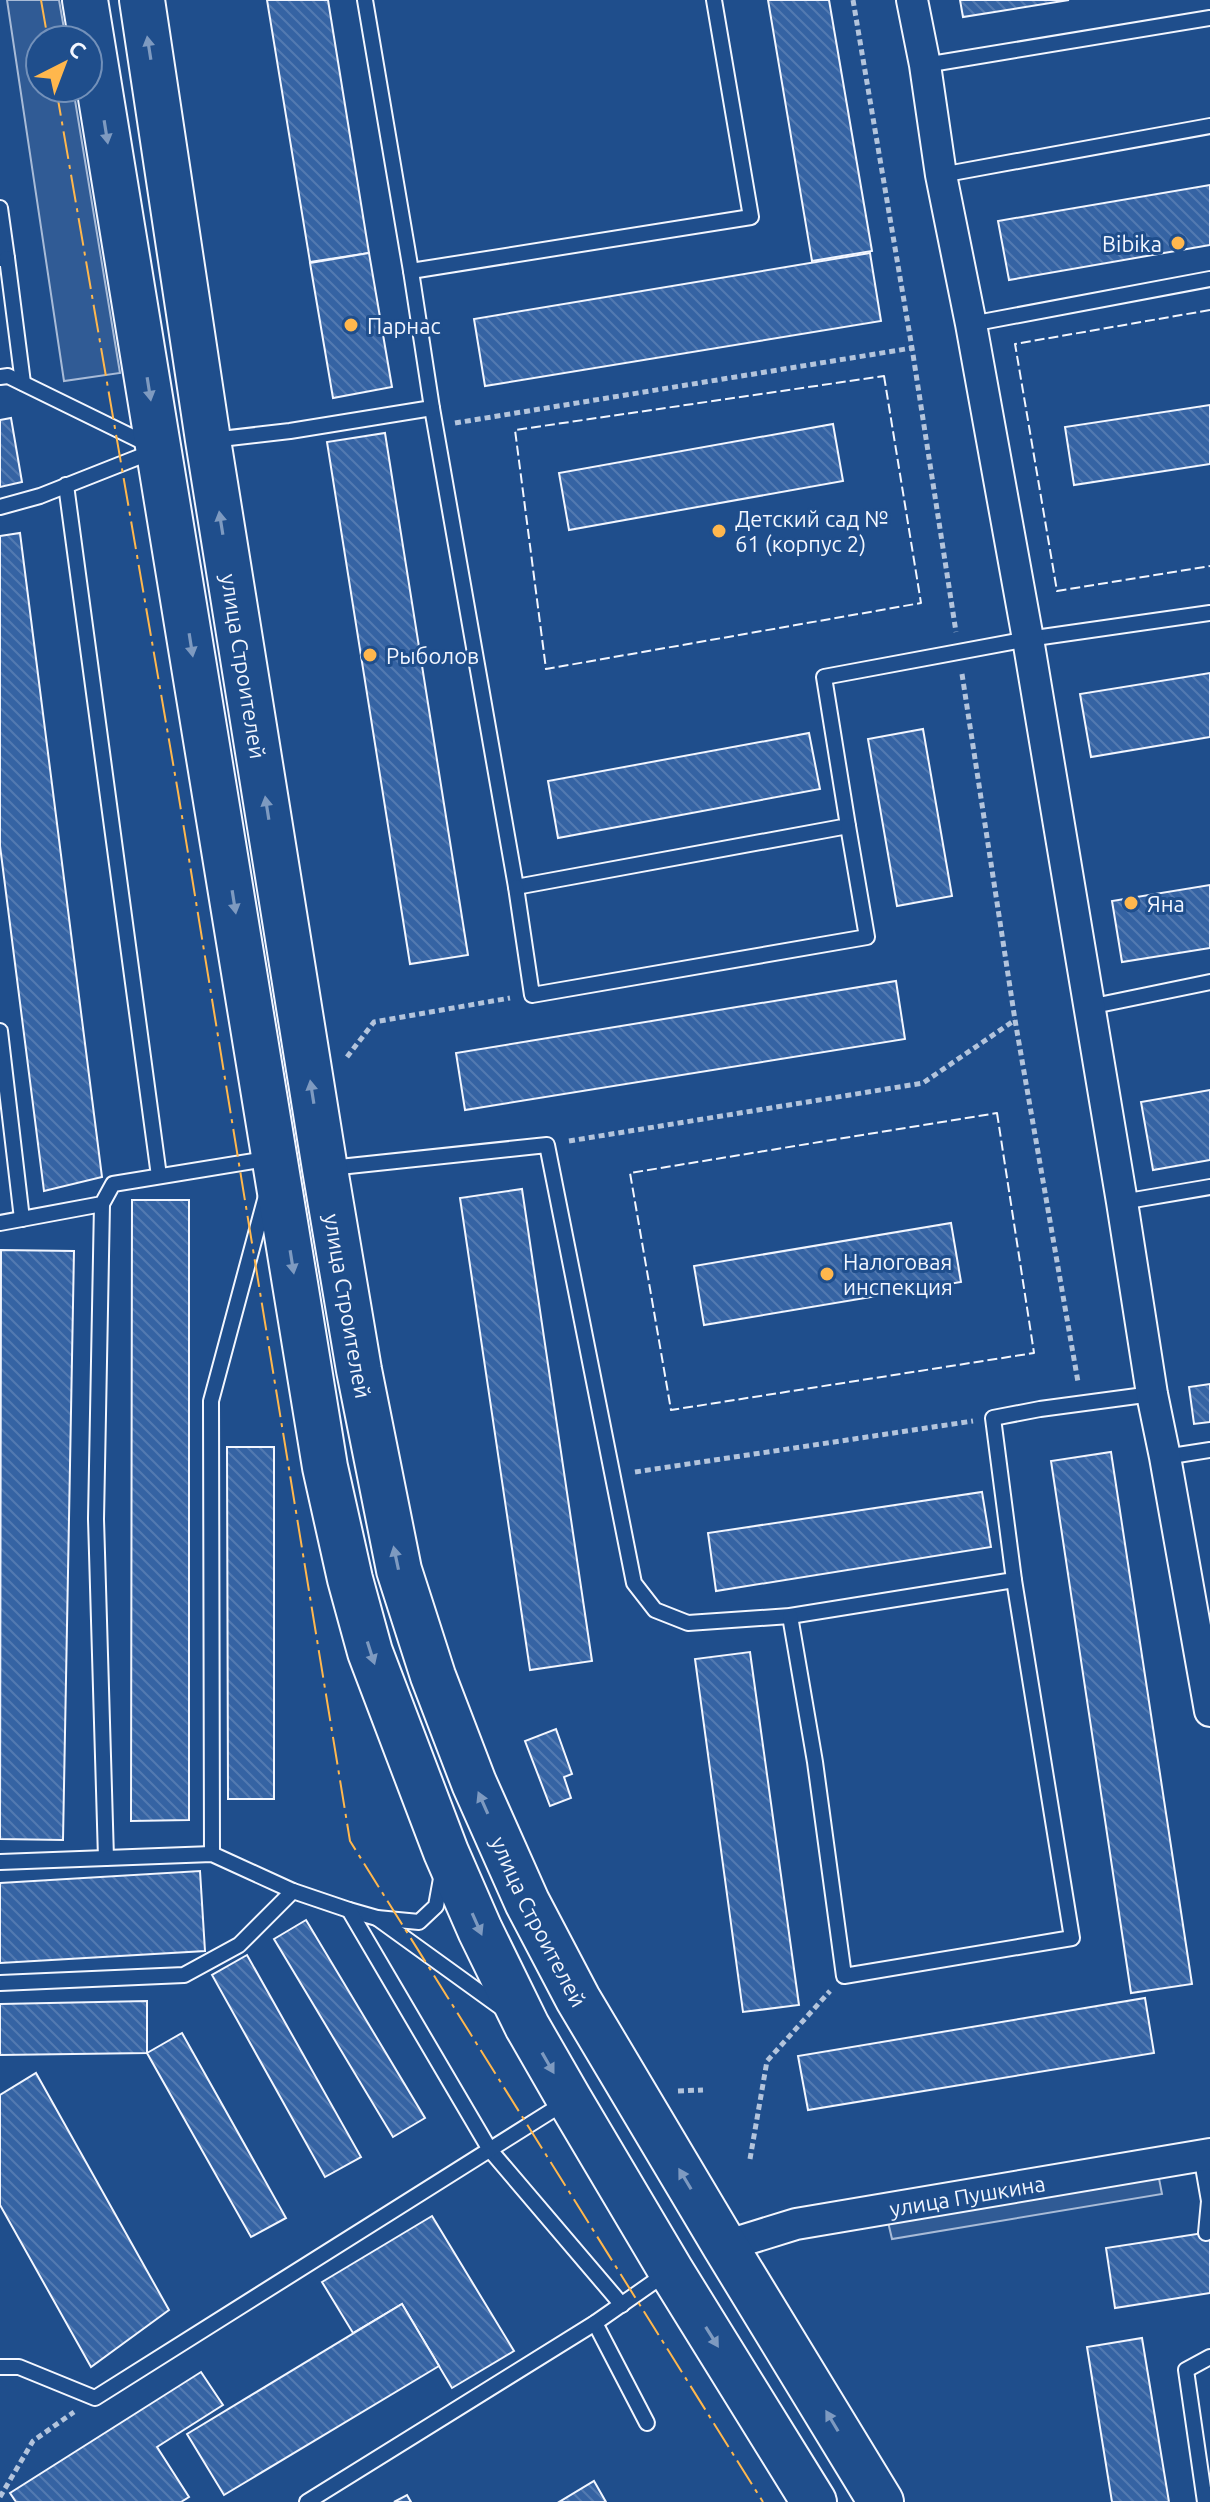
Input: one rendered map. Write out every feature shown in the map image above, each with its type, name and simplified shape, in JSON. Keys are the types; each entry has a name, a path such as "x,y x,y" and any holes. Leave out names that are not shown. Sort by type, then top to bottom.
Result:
{"main road":[{"path":"85,0 325,1467 370,1652 446,1852 527,2026 671,2271 814,2502"},
{"name":"улица Строителей","path":"142,0 208,440 325,1169 359,1370 399,1570 433,1676 474,1783 527,1902 578,1999 881,2502"},
{"path":"159,449 208,440"},
{"path":"671,2271 725,2246"}],"street":[{"path":"912,0 941,175 1028,639 1152,1394 1210,1711"},
{"name":"улица Пушкина","path":"725,2246 796,2224 1206,2154"}],"lane":[{"path":"365,0 532,995 867,937 824,677 1028,639 1210,613"},
{"path":"411,271 751,217 714,0"},
{"path":"925,65 1210,18"},
{"path":"941,175 1210,126"},
{"path":"0,208 3,258 23,383"},
{"path":"971,324 1210,279"},
{"path":"0,377 8,376 159,449"},
{"path":"208,440 290,431 432,408"},
{"path":"0,507 40,496 159,449"},
{"path":"66,485 159,1176"},
{"path":"516,887 848,826"},
{"path":"1089,1007 1210,982"},
{"path":"0,1031 22,1219"},
{"path":"325,1169 547,1145 634,1583 655,1610 688,1623 790,1616 1014,1580"},
{"path":"106,1858 96,1519 102,1204 113,1184 276,1157 211,1401 212,1854"},
{"path":"1122,1202 1210,1187"},
{"path":"0,1223 102,1204"},
{"path":"790,1616 815,1762 844,1976 1072,1938 1014,1580 993,1418 1152,1394"},
{"path":"1165,1457 1210,1450"},
{"path":"0,1862 212,1854 293,1891 349,1910 377,1918 419,1922 436,1906 446,1852"},
{"path":"0,1983 184,1975 239,1945 293,1891"},
{"path":"349,1910 490,2150 622,2305"},
{"path":"377,1918 527,2026"},
{"path":"0,2367 19,2367 95,2398 569,2099"},
{"path":"1206,2154 1209,2201 1206,2233"},
{"path":"307,2502 595,2323 671,2271"},
{"path":"595,2323 647,2423"},
{"path":"1205,2502 1186,2370 1210,2357"}],"path":[{"path":"853,0 912,348 1015,1020 1082,1403"},
{"path":"435,426 912,348"},
{"path":"374,1022 532,995"},
{"path":"547,1145 923,1083 1015,1020"},
{"path":"612,1475 993,1418"},
{"path":"750,2159 767,2061 844,1976"},
{"path":"0,2497 33,2441 95,2398"}],"shaded area":[{"path":"7,0 59,0 63,24 24,24 24,104 76,104 120,373 64,381"},
{"path":"1156,2163 1162,2194 892,2239 885,2209"}],"building":[{"path":"267,0 328,0 369,253 310,262"},
{"path":"768,0 829,0 872,251 812,261"},
{"path":"960,0 1069,0 963,17"},
{"path":"1210,185 1210,245 1009,280 998,221"},
{"name":"Парнас","path":"369,253 392,387 333,398 310,263"},
{"path":"870,253 881,321 485,386 474,319"},
{"path":"1210,405 1210,464 1074,485 1065,427"},
{"path":"11,418 22,482 0,487 0,420"},
{"path":"833,424 843,481 569,530 559,473"},
{"path":"385,433 468,955 410,964 327,442"},
{"path":"20,533 102,1177 44,1191 0,846 0,536"},
{"path":"1210,673 1210,737 1091,757 1080,694"},
{"path":"923,729 952,896 897,906 868,739"},
{"path":"809,733 820,789 558,838 548,781"},
{"path":"1210,885 1210,948 1122,962 1112,901"},
{"path":"896,981 905,1039 465,1110 456,1053"},
{"path":"1210,1090 1210,1160 1153,1170 1141,1102"},
{"path":"522,1189 592,1661 530,1670 460,1198"},
{"path":"132,1200 189,1200 189,1820 131,1821"},
{"name":"Налоговая инспекция","path":"951,1223 961,1282 704,1325 694,1266"},
{"path":"1,1250 74,1251 63,1840 0,1839"},
{"path":"1210,1384 1210,1422 1194,1424 1189,1387"},
{"path":"227,1447 274,1447 274,1799 228,1799"},
{"path":"1111,1452 1192,1984 1131,1993 1051,1461"},
{"path":"982,1492 991,1547 716,1591 708,1533"},
{"path":"750,1652 799,2005 743,2012 695,1659"},
{"path":"556,1729 572,1774 564,1777 571,1798 550,1806 525,1741"},
{"path":"200,1871 205,1951 0,1963 0,1883"},
{"path":"306,1920 425,2118 393,2137 274,1939"},
{"path":"247,1955 361,2157 325,2177 212,1975"},
{"path":"1145,1998 1154,2053 808,2110 798,2056"},
{"path":"147,2001 147,2053 0,2055 0,2004"},
{"path":"182,2033 286,2218 251,2237 147,2053"},
{"path":"36,2073 169,2310 91,2367 0,2205 0,2095"},
{"path":"432,2216 514,2351 452,2388 402,2304 353,2333 322,2282"},
{"path":"1210,2232 1210,2293 1115,2308 1106,2248"},
{"path":"402,2304 439,2366 224,2495 187,2434"},
{"path":"1142,2338 1169,2502 1112,2502 1087,2347"},
{"path":"201,2372 223,2405 157,2447 189,2497 181,2502 16,2502 10,2493"},
{"path":"594,2481 606,2502 559,2502"},
{"path":"407,2495 411,2502 394,2502"}],"fence":[{"path":"1210,310 1015,344 1057,591 1210,566"},
{"path":"884,376 921,603 546,669 515,430 884,376"},
{"path":"997,1113 1034,1353 671,1410 630,1173 997,1113"}],"power":[{"path":"41,0 45,24"},
{"path":"59,104 178,792 350,1841 763,2502"}],"place":[{"name":"Bibika","path":"1178,243"},
{"name":"Парнас","path":"351,325"},
{"name":"Детский сад № 61 (корпус 2)","path":"719,531"},
{"name":"Рыболов","path":"370,655"},
{"name":"Яна","path":"1131,903"},
{"name":"Налоговая инспекция","path":"827,1274"}]}
